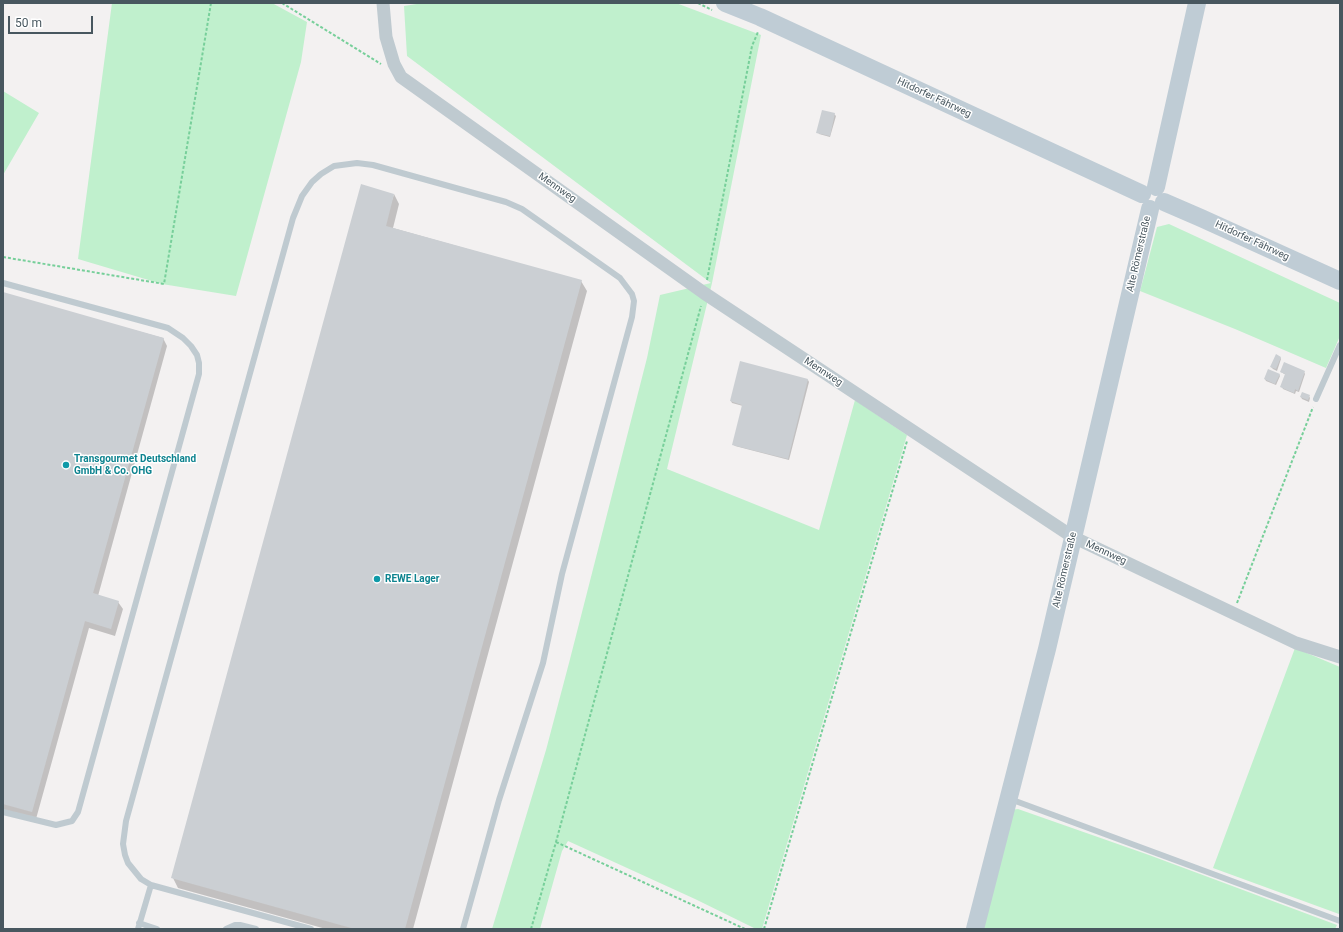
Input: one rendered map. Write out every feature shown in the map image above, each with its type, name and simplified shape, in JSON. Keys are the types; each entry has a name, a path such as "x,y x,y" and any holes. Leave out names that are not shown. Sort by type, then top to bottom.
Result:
{"street":[{"name":"Mennweg","path":"383,3 386,37 394,64 401,77 704,293 1073,537 1296,643 1340,657"},
{"name":"Hitdorfer Fährweg","path":"725,3 760,17 1153,198 1340,280"},
{"name":"Alte Römerstraße","path":"975,929 1047,649 1153,198 1197,3"}],"lane":[{"path":"311,929 151,885 141,879 128,863 123,844 126,821 293,218 302,196 312,182 321,174 334,166 357,163 374,164 522,208 620,278 632,294 634,301 632,317 562,574 543,663 498,800 462,929"},
{"path":"3,283 168,328 183,338 191,346 197,355 199,374 78,812 72,821 56,825 3,812"},
{"path":"1316,400 1340,345"},
{"path":"1008,798 1340,921"},
{"path":"151,885 138,926 156,929"},
{"path":"226,929 240,924 256,929"}],"path":[{"path":"3,257 164,284 211,3"},
{"path":"282,3 381,64"},
{"path":"531,929 556,842 704,293 752,46 758,31 760,17"},
{"path":"1233,613 1316,400"},
{"path":"764,929 911,430"},
{"path":"556,842 746,929"}],"green space":[{"path":"112,3 272,3 307,22 301,62 236,296 162,284 78,259"},
{"path":"423,3 676,3 761,35 712,283 667,469 819,530 855,400 907,435 762,929 756,929 695,899 568,841 562,851 540,929 492,929 546,750 647,358 660,295 711,283 407,56 404,6"},
{"path":"3,91 39,113 3,175"},
{"path":"1169,224 1340,303 1340,336 1326,368 1235,329 1140,291 1157,227"},
{"path":"1295,648 1340,667 1339,914 1213,868"},
{"path":"1018,809 1149,855 1337,925 1335,929 983,929 1010,810"}],"building":[{"path":"822,110 835,113 830,136 816,133"},
{"name":"REWE Lager","path":"361,184 394,194 386,226 582,280 405,929 355,929 171,878"},
{"name":"Transgourmet Deutschland GmbH & Co. OHG","path":"3,292 164,338 93,593 119,601 111,629 85,621 32,812 3,804"},
{"path":"1276,354 1281,357 1276,369 1270,367"},
{"path":"740,361 808,379 788,459 732,445 742,405 730,401"},
{"path":"1284,362 1305,371 1298,391 1295,389 1294,393 1280,387 1285,374 1280,372"},
{"path":"1268,369 1280,374 1275,384 1264,379"},
{"path":"1302,392 1310,395 1308,400 1300,397"}],"place":[{"name":"Transgourmet Deutschland GmbH & Co. OHG","path":"66,465"},
{"name":"REWE Lager","path":"377,579"}]}
